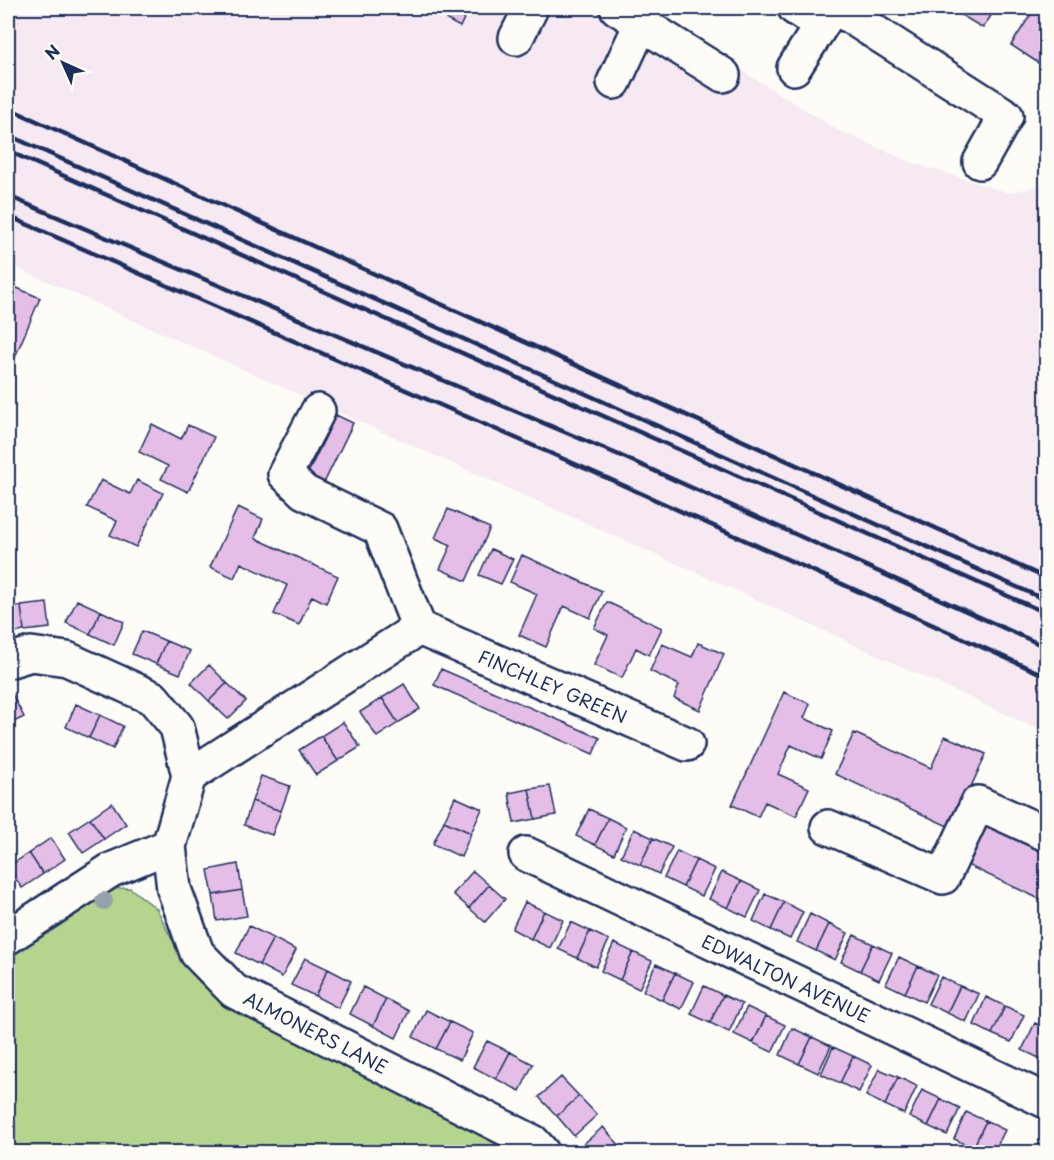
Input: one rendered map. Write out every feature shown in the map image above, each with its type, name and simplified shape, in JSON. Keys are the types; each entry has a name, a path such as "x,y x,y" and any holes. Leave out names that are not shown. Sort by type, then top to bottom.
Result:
{"street":[{"path":"516,38 531,8"},
{"path":"794,68 821,12 1006,116 980,162"},
{"path":"614,82 629,15 723,75"},
{"path":"189,776 419,628 380,529 304,492 285,474 318,411"},
{"name":"FINCHLEY GREEN","path":"419,628 687,744"},
{"path":"8,660 31,654 67,659 153,698 177,727 189,776 170,846 111,870 8,937"},
{"path":"828,827 943,877 978,802 1047,834"},
{"name":"ALMONERS LANE","path":"170,846 174,888 197,953 234,991 533,1142 542,1152"},
{"name":"EDWALTON AVENUE","path":"526,854 1047,1101"}],"shaded area":[{"path":"8,8 641,8 836,129 913,163 1009,193 1046,184 1046,733 735,590 8,264"}],"green space":[{"path":"130,888 157,909 171,938 187,958 521,1152 8,1152 8,950 104,889"}],"building":[{"path":"453,8 469,8 460,27 447,20"},
{"path":"949,8 996,8 983,28"},
{"path":"1035,8 1046,8 1046,68 1011,45"},
{"path":"8,284 40,298 8,374"},
{"path":"336,415 353,423 324,483 307,475"},
{"path":"152,424 181,439 188,425 214,437 188,492 161,479 168,466 139,452"},
{"path":"101,480 130,494 137,480 163,493 136,547 110,535 117,521 87,507"},
{"path":"238,507 263,519 255,538 338,576 326,603 312,596 299,625 274,614 287,585 241,563 234,578 210,567"},
{"path":"448,509 490,528 466,581 440,569 451,545 435,538"},
{"path":"491,549 513,559 501,584 479,575"},
{"path":"522,555 602,591 590,618 564,606 546,647 519,635 537,594 510,582"},
{"path":"77,600 101,611 90,634 66,623"},
{"path":"607,602 662,628 649,655 636,648 622,678 594,665 608,635 594,628"},
{"path":"47,603 50,628 24,631 21,606"},
{"path":"21,606 24,631 8,634 8,608"},
{"path":"101,611 124,622 114,645 90,634"},
{"path":"142,631 166,641 156,664 132,654"},
{"path":"166,641 190,651 180,674 156,664"},
{"path":"698,643 724,654 700,710 674,698 679,685 650,671 662,644 692,657"},
{"path":"209,665 227,683 209,701 191,683"},
{"path":"441,669 600,738 593,754 434,685"},
{"path":"227,683 246,701 228,719 209,701"},
{"path":"404,684 420,709 398,723 382,698"},
{"path":"784,692 810,704 804,718 833,731 821,759 791,745 778,774 809,788 796,816 765,802 758,817 732,805"},
{"path":"12,694 24,717 8,725 8,697"},
{"path":"382,698 398,723 377,737 360,712"},
{"path":"76,704 100,715 89,738 66,727"},
{"path":"100,715 123,726 113,749 89,738"},
{"path":"343,722 360,747 338,761 321,736"},
{"path":"854,733 931,768 945,736 986,754 952,828 835,774"},
{"path":"321,736 338,761 316,775 299,750"},
{"path":"261,776 290,786 281,811 252,801"},
{"path":"550,786 556,815 535,819 529,789"},
{"path":"529,789 535,819 514,823 509,793"},
{"path":"455,797 482,809 471,833 444,821"},
{"path":"252,801 281,811 272,835 244,825"},
{"path":"112,803 126,824 104,839 90,818"},
{"path":"589,809 608,818 595,845 576,836"},
{"path":"90,818 104,839 83,853 69,832"},
{"path":"608,818 626,827 614,854 595,845"},
{"path":"444,821 471,833 461,857 433,844"},
{"path":"985,825 1046,853 1046,902 967,865"},
{"path":"634,829 653,838 640,865 621,856"},
{"path":"51,838 65,859 43,874 29,853"},
{"path":"653,838 672,847 659,874 640,865"},
{"path":"677,851 696,860 683,887 664,878"},
{"path":"29,853 43,874 22,888 8,867"},
{"path":"696,860 715,869 702,896 683,887"},
{"path":"238,864 242,890 213,895 208,870"},
{"path":"473,871 489,885 469,908 453,894"},
{"path":"722,872 741,881 728,908 709,899"},
{"path":"741,881 760,890 747,917 728,908"},
{"path":"489,885 505,899 485,922 469,908"},
{"path":"242,890 247,916 217,921 213,895"},
{"path":"765,894 784,902 771,930 753,921"},
{"path":"525,902 544,911 531,939 512,929"},
{"path":"784,902 803,912 790,939 771,930"},
{"path":"544,911 563,920 550,948 531,939"},
{"path":"810,914 829,924 816,951 797,942"},
{"path":"571,922 590,931 577,958 558,949"},
{"path":"829,924 848,933 835,960 816,951"},
{"path":"249,926 273,938 259,965 236,953"},
{"path":"590,931 609,940 596,967 577,958"},
{"path":"854,935 873,944 860,971 841,962"},
{"path":"273,938 296,950 282,977 259,965"},
{"path":"614,943 633,952 620,980 601,971"},
{"path":"873,944 892,953 879,980 860,971"},
{"path":"633,952 652,961 639,989 620,980"},
{"path":"899,957 918,966 905,993 886,984"},
{"path":"305,958 328,969 315,996 291,985"},
{"path":"656,964 675,973 662,1000 643,991"},
{"path":"918,966 937,975 924,1002 905,993"},
{"path":"328,969 351,981 338,1008 315,996"},
{"path":"675,973 694,982 681,1009 662,1000"},
{"path":"941,977 960,986 947,1013 928,1004"},
{"path":"704,986 723,995 710,1023 691,1014"},
{"path":"960,986 979,994 966,1022 947,1013"},
{"path":"363,987 386,999 373,1026 350,1014"},
{"path":"723,995 742,1004 729,1032 710,1023"},
{"path":"986,997 1005,1006 992,1034 974,1025"},
{"path":"386,999 409,1011 396,1038 373,1026"},
{"path":"1005,1006 1024,1015 1011,1042 992,1034"},
{"path":"747,1007 766,1016 753,1043 734,1034"},
{"path":"426,1010 450,1022 436,1049 413,1037"},
{"path":"766,1016 785,1025 772,1052 753,1043"},
{"path":"450,1022 473,1033 460,1060 436,1049"},
{"path":"1035,1023 1046,1028 1046,1048 1041,1059 1022,1050"},
{"path":"792,1028 812,1037 799,1064 780,1055"},
{"path":"812,1037 831,1046 818,1073 799,1064"},
{"path":"487,1041 510,1052 496,1079 473,1067"},
{"path":"833,1047 853,1056 840,1083 821,1074"},
{"path":"510,1052 533,1064 520,1091 496,1079"},
{"path":"853,1056 872,1065 859,1092 840,1083"},
{"path":"879,1069 898,1077 885,1105 866,1096"},
{"path":"561,1077 579,1096 557,1116 539,1097"},
{"path":"898,1077 917,1086 904,1114 885,1105"},
{"path":"922,1090 941,1099 928,1126 909,1117"},
{"path":"579,1096 597,1115 574,1136 557,1116"},
{"path":"941,1099 960,1108 947,1135 928,1126"},
{"path":"966,1112 986,1121 973,1148 954,1139"},
{"path":"986,1121 1005,1130 994,1152 982,1152 973,1148"},
{"path":"603,1127 620,1146 613,1152 585,1152 580,1147"}],"railway":[{"path":"8,108 1046,578"},
{"path":"8,135 1046,600"},
{"path":"8,151 1046,613"},
{"path":"8,196 619,455 1046,647"},
{"path":"8,216 607,478 1046,676"}]}
